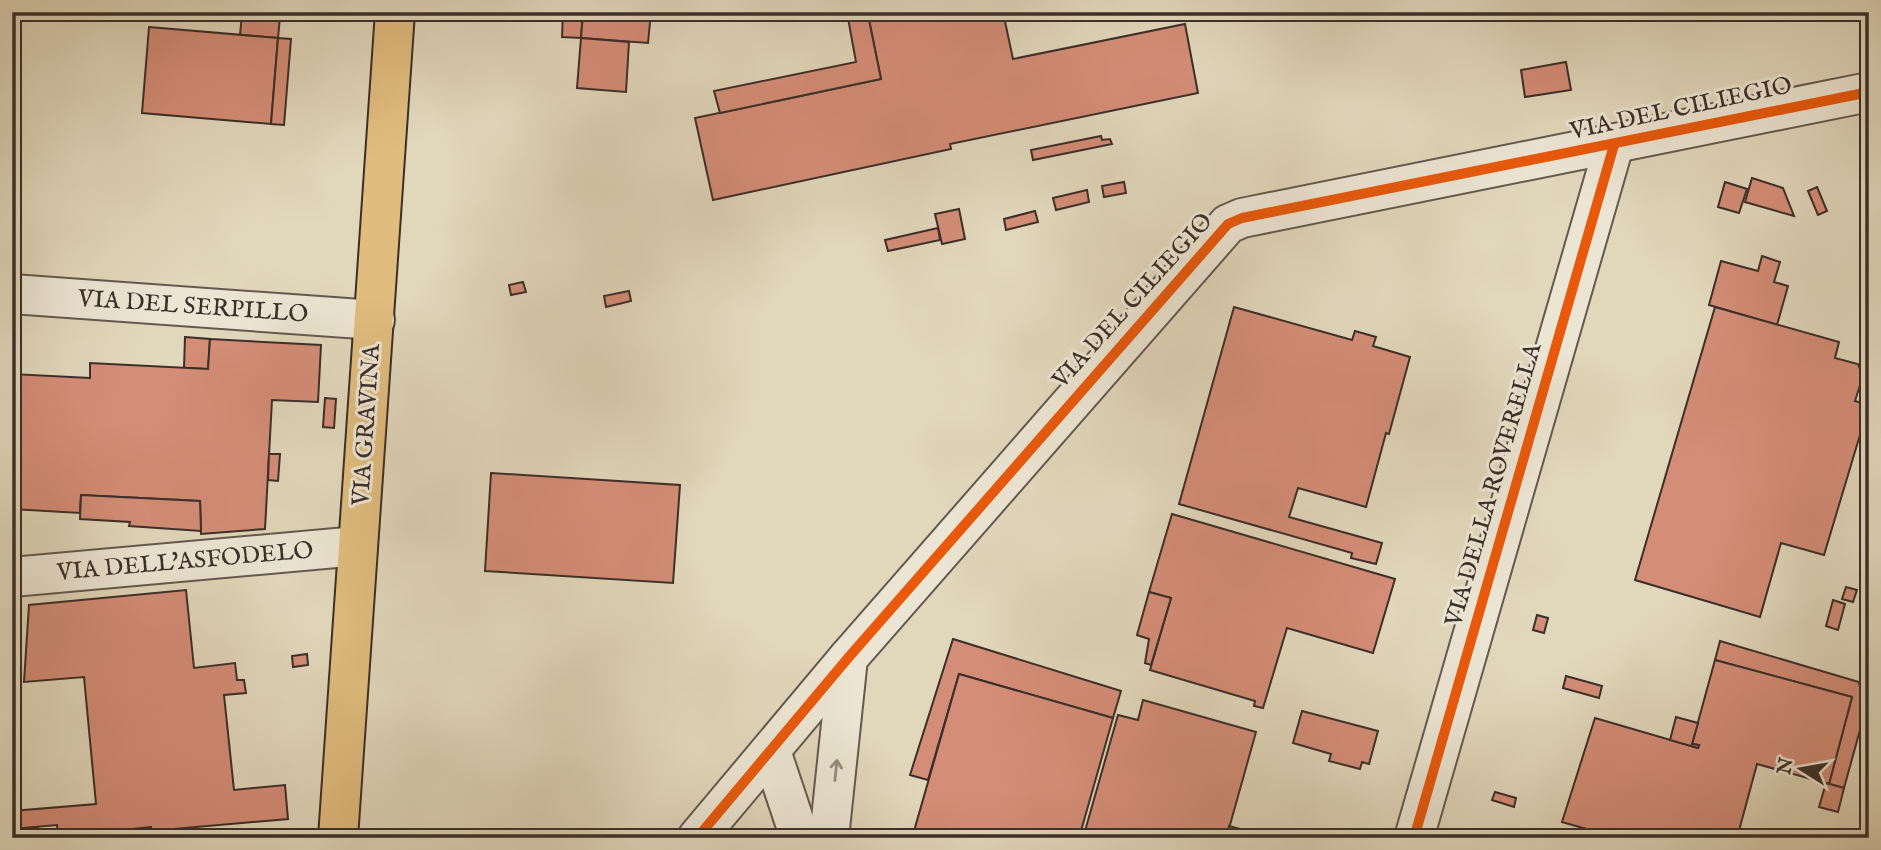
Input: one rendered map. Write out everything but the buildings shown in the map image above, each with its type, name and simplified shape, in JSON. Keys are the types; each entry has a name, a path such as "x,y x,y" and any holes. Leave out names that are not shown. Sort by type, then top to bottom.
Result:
{"main road":[{"name":"VIA GRAVINA","path":"338,838 395,12"}],"street":[{"name":"VIA DEL CILIEGIO","path":"696,838 848,658 1228,224 1242,218 1869,92"},
{"name":"VIA DELLA ROVERELLA","path":"1414,838 1614,145"},
{"name":"VIA DEL SERPILLO","path":"12,294 375,320"},
{"name":"VIA DELL'ASFODELO","path":"12,577 358,546"},
{"path":"829,838 848,658"},
{"path":"771,751 800,838"}],"cycle path":[{"path":"697,838 848,658 1228,224 1242,218 1869,92"},
{"path":"1414,838 1614,145"}]}
